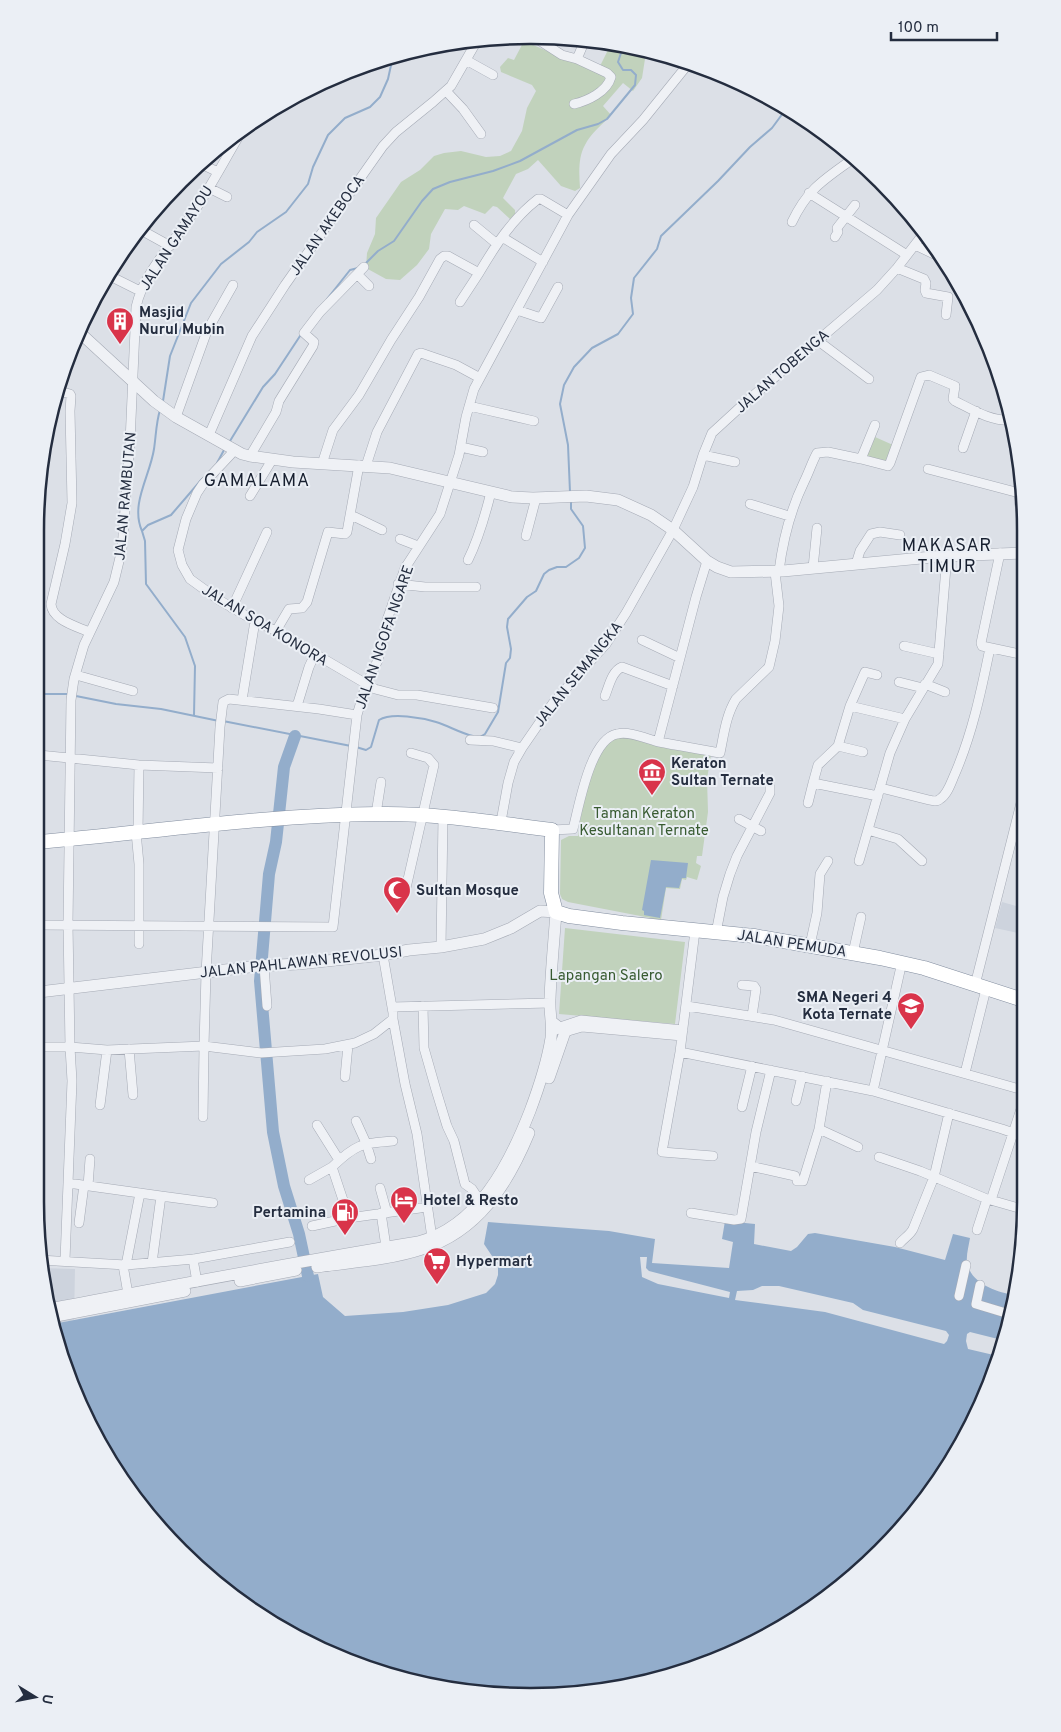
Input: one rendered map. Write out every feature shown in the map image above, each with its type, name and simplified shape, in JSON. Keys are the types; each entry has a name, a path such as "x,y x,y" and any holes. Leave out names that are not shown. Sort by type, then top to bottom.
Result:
{"highway":[{"path":"44,842 214,824 346,814 423,815 552,830 551,893 556,912"},
{"name":"JALAN PEMUDA","path":"556,912 578,917 754,936 902,962 1017,998"}],"street":[{"path":"546,44 562,55 577,59 607,73 610,77 610,81 592,97 574,104"},
{"name":"JALAN AKEBOCA","path":"209,435 248,343 285,285 383,146 396,132 446,92 473,47"},
{"path":"577,59 582,47"},
{"path":"466,60 494,75"},
{"name":"JALAN NGOFA NGARE","path":"346,814 357,715 366,685 378,660 398,584 418,546 440,514 461,447 469,406 480,378 568,215 612,154 643,120 683,69"},
{"path":"446,92 463,109 481,134"},
{"name":"JALAN GAMAYOU","path":"132,381 136,307 140,291 210,188 232,145"},
{"path":"792,222 809,193 848,162"},
{"path":"208,167 218,172"},
{"path":"210,188 227,197"},
{"path":"809,193 907,255"},
{"path":"460,302 500,240 523,212 540,199 568,215"},
{"path":"834,237 838,232 837,228 855,205"},
{"path":"474,225 543,262"},
{"path":"145,232 170,246"},
{"name":"JALAN TOBENGA","path":"673,530 712,434 817,340 852,312 897,268 920,238"},
{"path":"915,245 929,252"},
{"path":"322,464 333,430 359,395 440,259 448,256 479,273"},
{"path":"250,456 274,415 279,401 313,346 314,342 304,333 320,312 364,267"},
{"path":"897,268 924,279 926,292 948,297 946,315"},
{"path":"356,274 369,286"},
{"path":"115,278 140,291"},
{"path":"172,414 207,331 234,285"},
{"path":"517,310 541,318 558,287"},
{"path":"84,337 154,401 172,414 229,448 250,456 272,460 390,468 512,497 602,497 618,500 650,515 673,530 707,561 731,572 777,572 948,555 1017,553"},
{"path":"817,340 869,380"},
{"path":"276,631 288,609 302,608 307,602 314,584 328,532 346,533 363,465 377,432 418,354 421,352 438,358 480,378"},
{"path":"552,830 573,829 588,774 596,754 606,741 618,734 720,753 727,718 732,705 769,667 775,641 779,606 777,572 789,516 797,495 818,453 828,452 888,466 921,377 924,375 929,375 954,385 956,387 954,400 998,420 1004,420"},
{"name":"JALAN RAMBUTAN","path":"65,1260 72,1081 68,924 72,696 76,675 89,632 114,582 121,556 130,442 132,381"},
{"path":"64,393 71,396 72,503 51,611 57,617 89,632"},
{"path":"469,406 534,422"},
{"path":"964,448 976,411"},
{"path":"861,459 875,425"},
{"path":"461,447 483,452"},
{"name":"JALAN SOA KONORA","path":"229,448 197,493 182,532 178,550 179,557 190,579 232,608 276,631 375,689 398,695 417,695 493,708"},
{"path":"703,455 734,462"},
{"path":"250,496 272,460"},
{"path":"928,468 1015,492"},
{"path":"468,560 481,531 491,492"},
{"path":"526,536 536,498"},
{"path":"750,504 789,516"},
{"path":"351,515 382,530"},
{"path":"813,568 817,528"},
{"name":"JALAN SEMANGKA","path":"502,824 508,783 514,762 522,748 552,703 606,644 626,613 673,530"},
{"path":"232,608 266,532"},
{"path":"856,564 860,551 871,534 880,532 900,535"},
{"path":"400,539 418,546"},
{"path":"1000,553 980,640 982,646 1017,654"},
{"path":"859,861 890,753 905,719 938,664 948,555"},
{"path":"658,742 707,561"},
{"path":"398,584 425,587 476,587"},
{"path":"242,700 255,621"},
{"path":"642,640 680,658"},
{"path":"904,646 939,654"},
{"path":"813,782 937,801 943,797 950,786 964,753 976,712 990,648"},
{"path":"297,706 315,654"},
{"path":"605,696 610,681 618,668 622,667 673,686"},
{"path":"808,803 818,765 838,746 850,706 865,672 877,675"},
{"path":"76,675 133,691"},
{"path":"898,682 945,692"},
{"path":"202,1117 206,973 220,727 224,702 229,699 242,700 357,715"},
{"path":"850,706 905,719"},
{"path":"470,740 493,741 522,748"},
{"path":"838,746 863,752"},
{"path":"406,888 434,765 428,758 411,753"},
{"path":"44,756 139,765 218,768"},
{"path":"138,944 139,864 137,832 139,765"},
{"path":"716,932 730,874 752,826 770,793 770,781"},
{"path":"376,814 381,782"},
{"path":"44,925 333,927 346,814"},
{"path":"440,946 442,817"},
{"path":"739,819 761,831"},
{"path":"964,1073 980,987 1017,822"},
{"path":"868,830 898,839 922,861"},
{"path":"810,945 817,913 820,874 828,861"},
{"path":"316,1264 386,1247 418,1246 452,1228 500,1192 519,1157 559,1027 550,1002 556,912 540,911 551,893"},
{"name":"JALAN PAHLAWAN REVOLUSI","path":"44,991 261,966 383,955 484,939 500,934 540,911"},
{"path":"853,953 861,917"},
{"path":"695,931 683,1033 662,1152 713,1156"},
{"path":"383,955 404,1077 417,1134 432,1238"},
{"path":"873,1091 902,962"},
{"path":"261,966 267,1006"},
{"path":"742,985 754,986 756,988 752,1016"},
{"path":"392,1007 550,1002"},
{"path":"423,1006 424,1048 436,1090 447,1126 454,1141 462,1177 465,1184 472,1189 481,1206"},
{"path":"687,1006 770,1019 1017,1089"},
{"path":"44,1047 107,1050 204,1046 261,1052 325,1049 355,1043 374,1034 393,1019"},
{"path":"56,1308 128,1292 316,1264 418,1246 454,1235 481,1206 522,1131 542,1079 551,1036 559,1027 581,1020 683,1033"},
{"path":"345,1077 348,1045"},
{"path":"129,1049 133,1095"},
{"path":"100,1104 107,1050"},
{"path":"680,1052 873,1091 1017,1134"},
{"path":"742,1107 752,1066"},
{"path":"691,1213 734,1220 741,1219 750,1166 771,1070"},
{"path":"796,1101 802,1076"},
{"path":"750,1166 803,1181 819,1129 827,1081"},
{"path":"900,1243 910,1235 934,1177 949,1113"},
{"path":"977,1230 1017,1120"},
{"path":"356,1121 366,1142 371,1159"},
{"path":"317,1125 335,1164 349,1218"},
{"path":"819,1129 858,1148"},
{"path":"309,1180 335,1164 348,1152 366,1142 393,1141"},
{"path":"879,1157 989,1200 1017,1208"},
{"path":"79,1223 90,1159"},
{"path":"68,1183 213,1203"},
{"path":"380,1188 386,1247"},
{"path":"128,1292 124,1266 140,1193"},
{"path":"152,1262 161,1196"},
{"path":"312,1226 349,1218 428,1207"},
{"path":"48,1260 124,1266 193,1259 290,1242"},
{"path":"193,1259 197,1282"},
{"path":"966,1264 960,1293 978,1290 976,1304 1004,1313"},
{"path":"57,1316 294,1267"}],"shaded area":[{"path":"1002,902 1017,906 1017,933 995,928"},
{"path":"49,1268 75,1269 74,1320 59,1323"}],"green space":[{"path":"522,44 530,44 554,54 600,66 608,50 646,58 642,78 633,91 623,83 603,106 611,115 590,137 583,150 579,177 580,188 575,191 561,186 538,160 528,169 516,174 503,198 515,210 515,214 510,219 497,207 493,206 485,214 464,206 458,210 445,209 431,234 429,249 417,265 400,280 386,279 366,268 367,253 375,234 376,218 401,182 420,170 434,156 444,153 461,151 486,157 500,156 511,151 522,131 527,108 536,91 532,85 501,72 500,67 508,58 514,60"},
{"path":"875,437 893,445 884,466 866,458"},
{"name":"Taman Keraton Kesultanan Ternate","path":"619,736 711,755 707,779 708,812 702,856 697,856 696,863 701,866 697,880 687,877 686,880 682,879 680,889 666,888 661,920 568,902 562,899 560,894 561,840 569,836 578,836 585,796 594,766 609,743"},
{"name":"Lapangan Salero","path":"565,928 685,942 675,1024 559,1014"}],"water":[{"path":"651,860 688,863 686,878 682,878 679,888 666,887 660,918 644,915 642,910"},
{"path":"725,1221 755,1224 754,1244 791,1251 808,1234 815,1233 895,1247 945,1260 953,1234 970,1238 967,1262 973,1276 992,1289 1008,1294 1001,1327 980,1388 952,1445 917,1498 875,1546 827,1588 774,1623 746,1638 717,1651 656,1672 594,1684 562,1687 499,1687 467,1684 405,1672 344,1651 315,1638 260,1606 234,1588 186,1546 144,1498 109,1445 94,1417 81,1388 59,1323 318,1274 323,1297 345,1316 403,1312 448,1305 486,1293 495,1284 498,1275 498,1265 484,1244 488,1222 609,1231 655,1239 652,1263 729,1268 733,1242 722,1239"}],"pier":[{"path":"640,1257 647,1257 646,1268 649,1271 730,1292 729,1298 658,1284 642,1277"},
{"path":"762,1286 779,1286 853,1303 863,1310 946,1331 949,1335 944,1344 825,1312 735,1300 737,1291 753,1290"},
{"path":"970,1332 997,1339 992,1355 968,1349 967,1334"}],"waterway":[{"path":"364,265 378,251 394,241 422,201 433,189 520,161 577,130 598,124 607,119 635,85 636,75 631,70 623,70 618,62 622,52"},
{"path":"163,401 170,356 191,303 221,264 249,242 257,232 286,212 308,184 313,167 328,135 345,118 370,107 380,97 388,79 391,64"},
{"path":"570,492 568,445 560,404 564,385 574,367 592,348 618,334 633,314 631,298 634,278 657,249 661,236 750,147 772,128 782,114"},
{"path":"327,299 350,270 358,268"},
{"path":"230,441 263,387 275,374 302,333"},
{"path":"142,531 138,511 139,500 152,459 160,410"},
{"path":"217,463 224,450"},
{"path":"194,715 195,666 185,637 146,584 145,541 142,531 148,525 171,515 202,479"},
{"path":"480,737 485,734 498,712 506,663 510,658 511,649 507,627 508,619 527,597 536,591 544,574 557,567 566,567 579,558 585,548 583,526 571,509 571,502"},
{"path":"44,694 69,694"},
{"path":"76,696 116,704 161,709 219,721"},
{"path":"356,747 366,750 371,747 379,720 391,716 407,716 430,720 473,736"},
{"path":"223,721 351,746"},
{"path":"295,736 284,767 276,842 269,874 260,981 273,1132 284,1186 299,1234 308,1276"}],"place":[{"name":"Masjid Nurul Mubin","path":"120,345"},
{"name":"Keraton Sultan Ternate","path":"652,796"},
{"name":"Sultan Mosque","path":"397,914"},
{"name":"SMA Negeri 4 Kota Ternate","path":"911,1030"},
{"name":"Hotel & Resto","path":"404,1224"},
{"name":"Pertamina","path":"345,1236"},
{"name":"Hypermart","path":"437,1285"}],"district":[{"name":"GAMALAMA","path":"257,480"},
{"name":"MAKASAR TIMUR","path":"947,555"}]}
